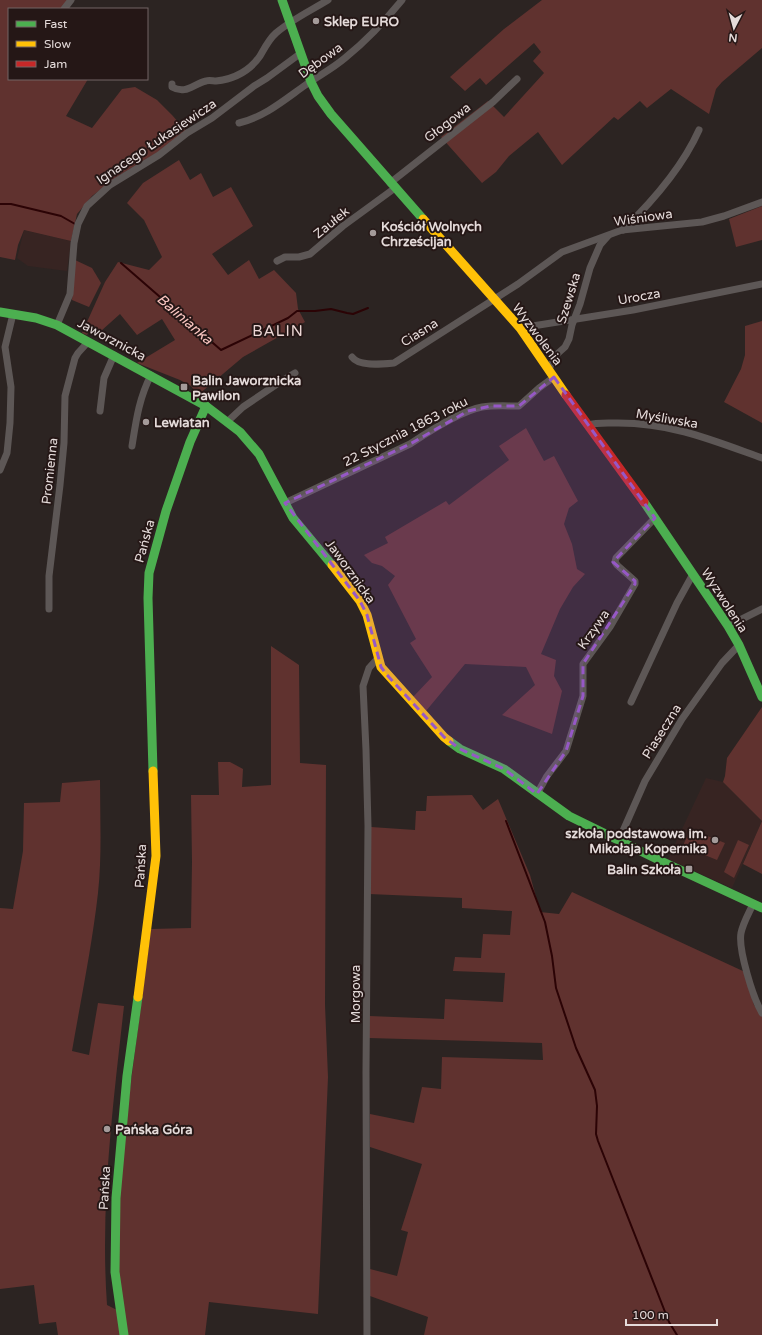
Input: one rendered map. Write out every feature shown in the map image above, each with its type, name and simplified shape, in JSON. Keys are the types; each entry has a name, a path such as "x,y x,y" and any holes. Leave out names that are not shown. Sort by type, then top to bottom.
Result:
{"street":[{"path":"65,8 71,0"},
{"name":"Wyzwolenia","path":"282,0 300,52 318,96 331,114 392,186 520,328 627,477 728,626 739,645 762,697"},
{"path":"172,84 172,88 182,91 207,81 215,81 238,76 252,66 258,59 273,35 290,22 328,0"},
{"name":"Dębowa","path":"239,123 270,111 344,59 386,20 402,0"},
{"name":"Ignacego Łukasiewicza","path":"57,325 70,294 74,243 78,226 87,206 110,185 140,168 187,132 212,118 300,52"},
{"name":"Głogowa","path":"392,186 493,102 517,79"},
{"path":"622,230 673,174 692,147 700,130"},
{"name":"Zaułek","path":"277,261 284,257 310,254 392,186"},
{"name":"Wiśniowa","path":"494,298 518,284 562,252 610,234 622,230 702,222 724,216 762,202"},
{"name":"Szewska","path":"549,369 556,355 565,347 569,339 590,268 600,245 610,234"},
{"name":"Urocza","path":"520,328 633,310 762,284"},
{"name":"Ciasna","path":"352,357 359,363 386,364 394,362 494,298"},
{"name":"Jaworznicka","path":"0,312 36,318 57,325 206,406 248,440 259,454 294,518 360,601 367,615 381,667 386,675 444,737 460,749 504,770 569,816 758,906"},
{"path":"0,470 7,453 10,423 11,387 5,347 13,314"},
{"name":"Promienna","path":"50,609 49,576 64,443 65,396 75,358 88,342"},
{"path":"100,411 104,378 114,355"},
{"path":"227,422 243,407 280,382 295,374"},
{"path":"132,446 136,414 150,375"},
{"name":"22 Stycznia 1863 roku","path":"285,503 410,444 427,433 468,412 478,408 491,406 519,406 554,377"},
{"name":"Pańska","path":"124,1335 115,1272 116,1198 127,1076 156,856 148,598 149,573 166,511 190,442 206,406"},
{"name":"Myśliwska","path":"588,424 634,423 676,429 706,437 762,458"},
{"name":"Krzywa","path":"537,794 547,776 566,751 583,696 583,664 610,627 636,584 636,581 617,565 615,562 616,558 655,518"},
{"path":"631,702 677,603 693,574"},
{"path":"728,626 762,610"},
{"name":"Piaseczna","path":"619,840 645,781 682,719 722,663 739,645"},
{"name":"Morgowa","path":"367,1335 366,1072 368,826 363,686 368,668 378,658"},
{"path":"758,906 744,923 740,940 751,990 756,1004 762,1013"}],"highlighted area":[{"path":"554,377 655,518 613,562 635,581 635,584 583,664 583,696 566,751 537,794 504,769 460,749 444,737 387,675 381,667 367,615 360,601 285,503 410,444 468,411 491,406 519,406"}],"shaded area":[{"path":"0,0 68,0 63,8 8,8 8,80 87,80 66,116 92,128 122,89 135,87 157,100 186,131 158,152 120,175 92,196 77,214 71,241 24,230 18,245 15,260 0,257"},
{"path":"542,0 762,0 762,48 722,82 716,89 709,114 671,89 647,108 640,101 618,120 614,117 562,165 538,132 509,156 496,172 482,183 441,137 488,101 504,117 544,73 533,61 541,52 534,43 486,85 480,78 465,91 450,77 504,29"},
{"path":"179,160 190,180 201,173 213,197 231,187 253,226 212,254 228,275 249,260 259,279 274,270 296,293 298,309 305,322 243,357 198,395 191,386 180,380 137,363 175,340 162,319 137,335 120,314 101,331 92,326 87,335 82,333 105,282 118,262 149,270 162,257 144,220 127,203 143,183"},
{"path":"762,206 762,240 736,247 729,219"},
{"path":"24,230 71,241 67,271 28,266 17,258"},
{"path":"75,260 92,268 101,283 89,307 72,300"},
{"path":"762,321 762,423 724,402 741,369 745,355 745,326"},
{"path":"526,428 544,461 554,456 578,501 569,508 564,524 572,544 577,569 585,574 573,587 560,609 541,654 556,660 554,676 562,691 552,734 502,715 535,685 526,667 465,664 426,711 413,697 432,677 410,643 416,639 388,585 395,576 382,566 372,563 364,555 388,543 385,537 446,501 449,505 509,460 499,446"},
{"path":"271,646 299,665 300,763 326,765 325,1005 328,1077 318,1314 209,1302 205,1335 58,1335 56,1322 39,1324 34,1285 0,1289 0,908 13,909 23,851 24,803 60,802 62,783 100,780 100,851 96,913 72,1051 89,1055 98,1003 124,1006 109,1155 105,1230 107,1305 117,1310 119,1200 124,1135 151,929 191,928 191,795 219,795 218,762 230,762 243,769 242,787 271,785"},
{"path":"762,707 762,821 723,782 727,758"},
{"name":"szkoła podstawowa im. Mikołaja Kopernika","path":"706,778 723,782 762,821 732,888 668,859"},
{"path":"472,795 483,810 498,799 530,875 540,912 559,914 572,892 745,972 754,1005 762,1017 762,1335 424,1335 428,1317 370,1296 370,1269 397,1276 408,1232 401,1230 422,1164 370,1147 370,1114 414,1123 422,1087 441,1089 442,1057 543,1060 542,1043 369,1038 369,1016 444,1019 445,999 503,1002 505,973 453,971 455,957 481,958 483,934 510,935 512,911 462,908 462,898 369,894 371,827 415,830 416,811 426,811 427,796"},
{"path":"762,821 762,874 743,864"},
{"path":"690,829 725,843 717,860 683,846"},
{"path":"738,840 749,845 734,878 724,872"}],"waterway":[{"name":"Balinianka","path":"0,204 11,204 61,216 75,224"},
{"name":"Balinianka","path":"121,263 221,350 288,318 297,311 331,309 353,314 368,308"},
{"path":"506,821 545,922 552,956 556,988 576,1048 595,1090 597,1106 596,1134 598,1141 669,1322 677,1335"}],"traffic: fast":[{"path":"282,0 311,82 318,96 331,114 423,219"},
{"path":"0,312 36,318 57,325 206,406 240,432 259,454 293,518 332,565"},
{"path":"153,771 148,598 149,573 166,511 190,442 206,406"},
{"path":"644,502 728,626 739,645 762,697"},
{"path":"449,741 460,749 504,769 569,816 762,908"},
{"path":"124,1335 115,1272 116,1198 127,1076 138,997"}],"traffic: slow":[{"path":"423,219 520,328 566,395"},
{"path":"332,565 360,601 367,615 381,667 449,741"},
{"path":"138,997 156,856 153,771"}],"traffic: jam":[{"path":"566,395 644,502"}],"place":[{"name":"Sklep EURO","path":"316,21"},
{"name":"Kościół Wolnych Chrześcijan","path":"373,233"},
{"name":"Balin Jaworznicka Pawilon","path":"184,387"},
{"name":"Lewiatan","path":"146,422"},
{"name":"szkoła podstawowa im. Mikołaja Kopernika","path":"715,840"},
{"name":"Balin Szkoła","path":"689,869"},
{"name":"Pańska Góra","path":"107,1129"}],"district":[{"name":"BALIN","path":"278,331"}]}
